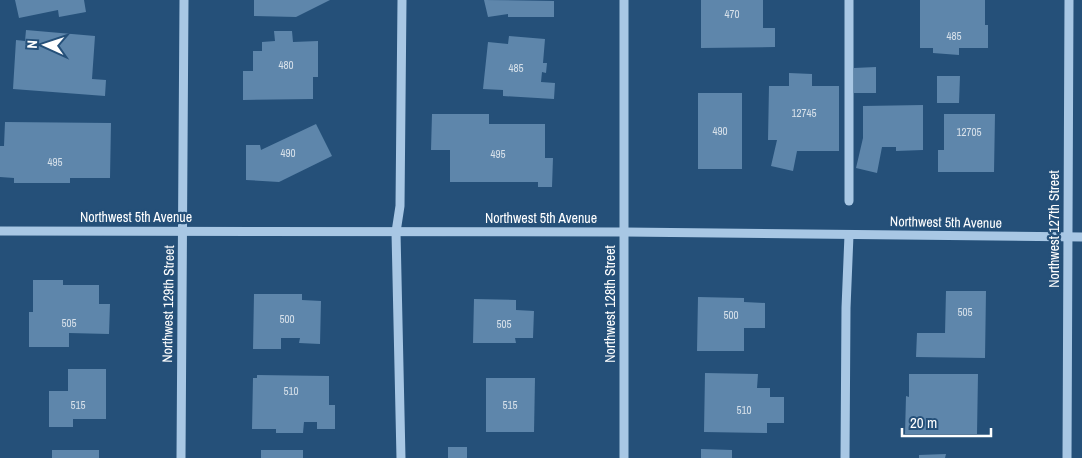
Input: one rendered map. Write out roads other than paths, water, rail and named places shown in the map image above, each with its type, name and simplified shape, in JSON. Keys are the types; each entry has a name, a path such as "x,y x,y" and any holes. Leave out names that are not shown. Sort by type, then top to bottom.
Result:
{"street":[{"name":"Northwest 129th Street","path":"180,458 184,0"},
{"path":"401,458 396,232 400,206 402,0"},
{"name":"Northwest 128th Street","path":"624,0 624,458"},
{"path":"849,0 849,201"},
{"name":"Northwest 127th Street","path":"1068,458 1069,0"},
{"name":"Northwest 5th Avenue","path":"0,231 624,232 1082,237"},
{"path":"845,458 846,308 849,235"}]}
